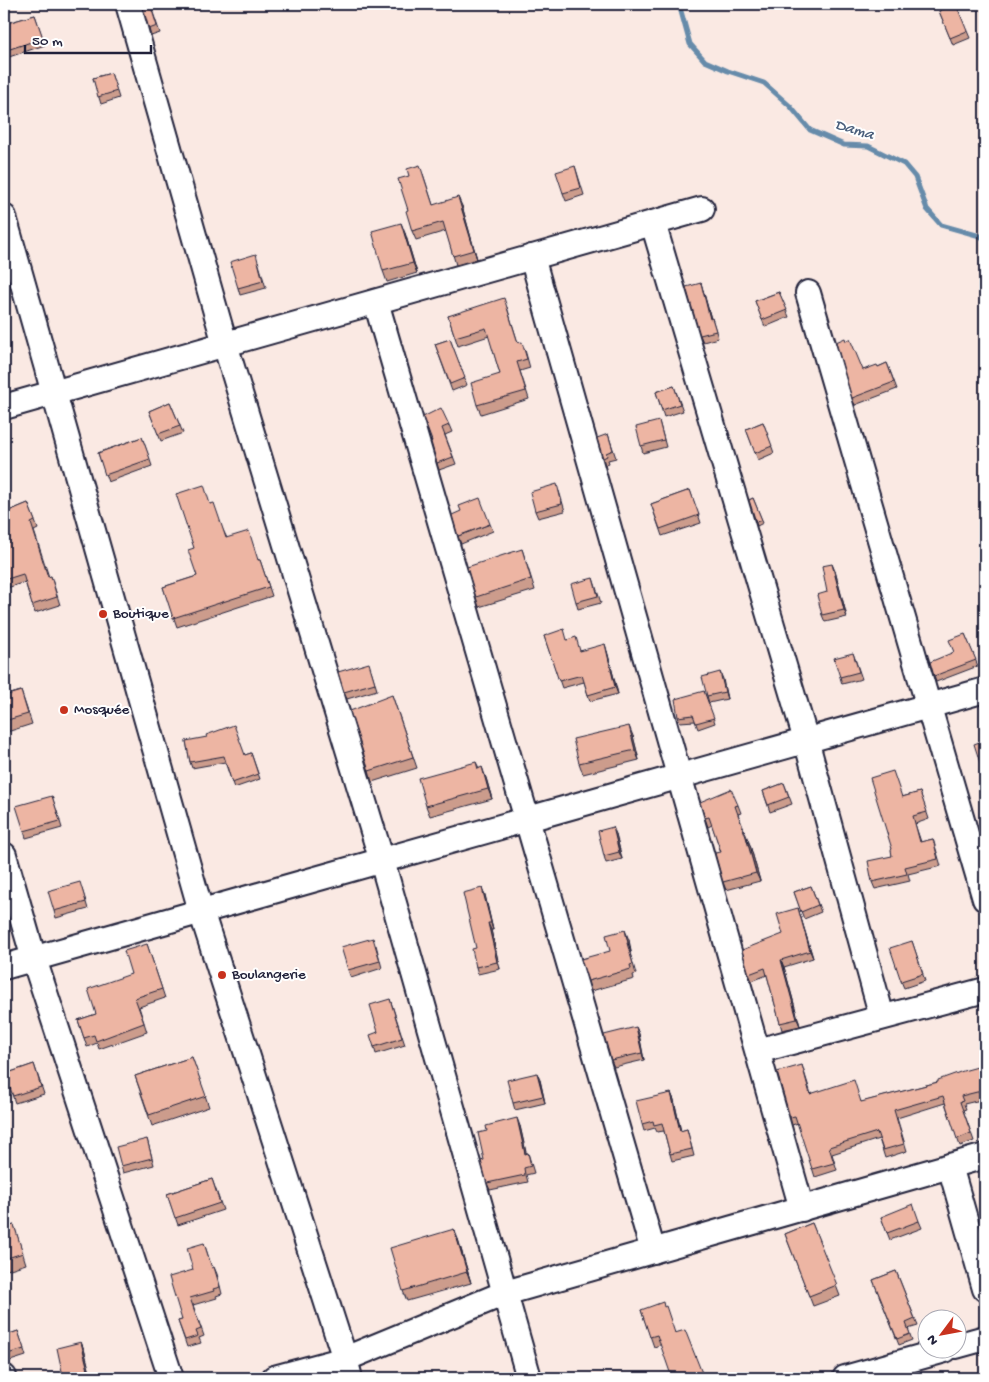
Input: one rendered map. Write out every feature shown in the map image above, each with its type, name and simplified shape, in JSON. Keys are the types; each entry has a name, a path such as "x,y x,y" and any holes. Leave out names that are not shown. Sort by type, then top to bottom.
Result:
{"street":[{"path":"128,4 225,344 382,860 529,1378"},
{"path":"4,407 702,209"},
{"path":"4,217 201,912 347,1368"},
{"path":"654,223 806,740 882,1017"},
{"path":"532,257 802,1209"},
{"path":"808,293 985,899"},
{"path":"376,302 653,1251"},
{"path":"4,967 985,690"},
{"path":"4,855 34,959 171,1378"},
{"path":"758,1051 985,990"},
{"path":"274,1378 347,1368 505,1293 985,1156"},
{"path":"950,1166 985,1289"},
{"path":"966,1343 985,1338"},
{"path":"845,1378 916,1358"}],"building":[{"path":"142,4 150,4 157,26 149,29"},
{"path":"956,4 967,31 950,38 939,11"},
{"path":"35,15 43,38 4,51 4,24"},
{"path":"111,73 117,91 98,97 93,78"},
{"path":"420,165 433,205 458,197 474,250 453,256 443,222 412,231 406,211 408,210 398,179 409,176 407,169"},
{"path":"575,166 581,188 563,193 556,172"},
{"path":"401,223 413,263 383,271 372,231"},
{"path":"256,254 263,281 238,288 230,262"},
{"path":"701,283 710,319 712,318 716,331 700,335 686,287"},
{"path":"779,292 787,310 762,320 755,301"},
{"path":"504,298 518,343 522,342 527,359 517,362 526,391 477,405 471,383 500,374 486,328 455,337 448,316"},
{"path":"845,338 846,341 850,339 863,370 887,363 894,382 852,398 836,342"},
{"path":"450,339 465,378 450,384 435,344"},
{"path":"674,386 680,404 662,410 656,392"},
{"path":"170,402 180,426 158,434 149,411"},
{"path":"441,408 449,425 442,428 453,457 437,463 432,441 423,417"},
{"path":"659,421 664,440 641,446 636,427"},
{"path":"763,422 772,446 755,453 746,429"},
{"path":"608,434 613,450 606,453 607,456 603,458 597,438"},
{"path":"142,437 150,459 105,475 98,453"},
{"path":"557,484 562,504 535,511 530,492"},
{"path":"204,485 210,504 214,503 226,538 249,531 269,587 173,618 163,587 197,576 188,550 194,548 176,494"},
{"path":"690,490 699,515 660,529 651,504"},
{"path":"480,498 490,524 458,536 452,515 461,511 459,506"},
{"path":"753,498 762,520 756,522 749,500"},
{"path":"28,503 35,521 31,523 48,577 51,576 57,597 32,605 23,574 4,580 4,513"},
{"path":"522,549 531,579 476,597 467,567"},
{"path":"832,564 844,610 822,615 817,595 827,592 822,566"},
{"path":"593,578 598,596 576,602 571,584"},
{"path":"564,629 567,640 576,637 580,651 605,644 615,687 588,695 582,675 559,681 544,636"},
{"path":"965,634 976,660 934,676 930,662 954,652 949,640"},
{"path":"853,653 859,672 840,677 834,658"},
{"path":"369,663 375,683 344,692 338,672"},
{"path":"720,672 725,692 707,696 702,677"},
{"path":"21,691 28,714 4,721 4,696"},
{"path":"704,691 714,718 696,723 693,715 678,717 675,699"},
{"path":"392,695 413,757 369,771 350,711"},
{"path":"234,725 245,755 251,753 258,774 232,783 224,756 190,762 186,741 207,737 206,735"},
{"path":"629,726 635,750 579,763 573,739"},
{"path":"985,740 985,778 974,744"},
{"path":"476,762 478,769 482,767 488,789 426,806 418,778"},
{"path":"893,771 902,797 920,792 927,812 913,816 920,842 933,839 938,859 905,867 907,874 872,882 868,861 892,856 892,849 870,778"},
{"path":"784,783 789,797 768,805 763,791"},
{"path":"731,789 738,805 735,806 756,873 723,882 715,853 721,852 709,817 705,818 700,802"},
{"path":"52,796 60,821 24,831 16,806"},
{"path":"613,827 619,852 604,856 598,831"},
{"path":"80,882 86,902 54,911 48,891"},
{"path":"811,886 818,905 801,912 794,892"},
{"path":"482,888 491,923 488,923 497,962 476,967 472,949 476,948 463,893"},
{"path":"798,908 810,951 781,960 797,1019 780,1023 765,968 749,974 742,950 783,934 777,914"},
{"path":"625,930 633,964 630,965 631,969 588,981 581,959 610,951 606,935"},
{"path":"373,938 380,961 348,970 341,947"},
{"path":"912,941 923,974 901,981 890,948"},
{"path":"147,944 162,989 135,998 144,1023 96,1041 94,1035 84,1038 78,1020 96,1014 88,989 131,974 124,951"},
{"path":"390,999 402,1038 374,1047 370,1035 378,1032 370,1005"},
{"path":"636,1027 642,1053 611,1060 604,1035"},
{"path":"192,1057 206,1096 149,1115 135,1076"},
{"path":"34,1064 41,1087 13,1096 5,1074"},
{"path":"802,1065 810,1094 854,1080 861,1102 938,1082 938,1080 985,1065 985,1090 961,1096 963,1101 960,1102 971,1133 957,1139 943,1096 894,1110 904,1144 883,1150 877,1132 829,1147 834,1163 812,1169 795,1116 790,1117 777,1072"},
{"path":"537,1073 543,1096 513,1103 507,1080"},
{"path":"671,1093 680,1131 687,1129 692,1149 670,1154 662,1123 654,1125 653,1121 642,1124 636,1101"},
{"path":"517,1118 525,1154 528,1153 531,1166 524,1168 525,1175 487,1183 481,1161 484,1160 478,1133 487,1131 486,1126"},
{"path":"147,1139 152,1158 121,1166 116,1147"},
{"path":"212,1179 220,1203 175,1218 167,1194"},
{"path":"913,1204 919,1221 887,1233 881,1217"},
{"path":"812,1223 837,1285 809,1296 785,1234"},
{"path":"14,1225 23,1253 4,1259 4,1228"},
{"path":"454,1229 467,1272 403,1291 390,1248"},
{"path":"204,1243 220,1287 213,1289 214,1291 190,1298 201,1329 196,1331 198,1336 185,1340 178,1321 182,1320 169,1277 193,1270 187,1248"},
{"path":"896,1271 915,1319 906,1323 910,1334 897,1339 873,1280"},
{"path":"663,1302 675,1333 685,1330 704,1378 672,1378 657,1335 650,1337 641,1310"},
{"path":"18,1331 24,1349 4,1355 4,1336"},
{"path":"81,1342 88,1370 63,1376 57,1348"}],"waterway":[{"name":"Dama","path":"679,4 690,44 705,61 764,83 790,106 810,130 844,145 868,146 904,164 915,177 927,209 941,225 985,239"}],"place":[{"name":"Boutique","path":"103,614"},
{"name":"Mosquée","path":"64,710"},
{"name":"Boulangerie","path":"222,975"}]}
